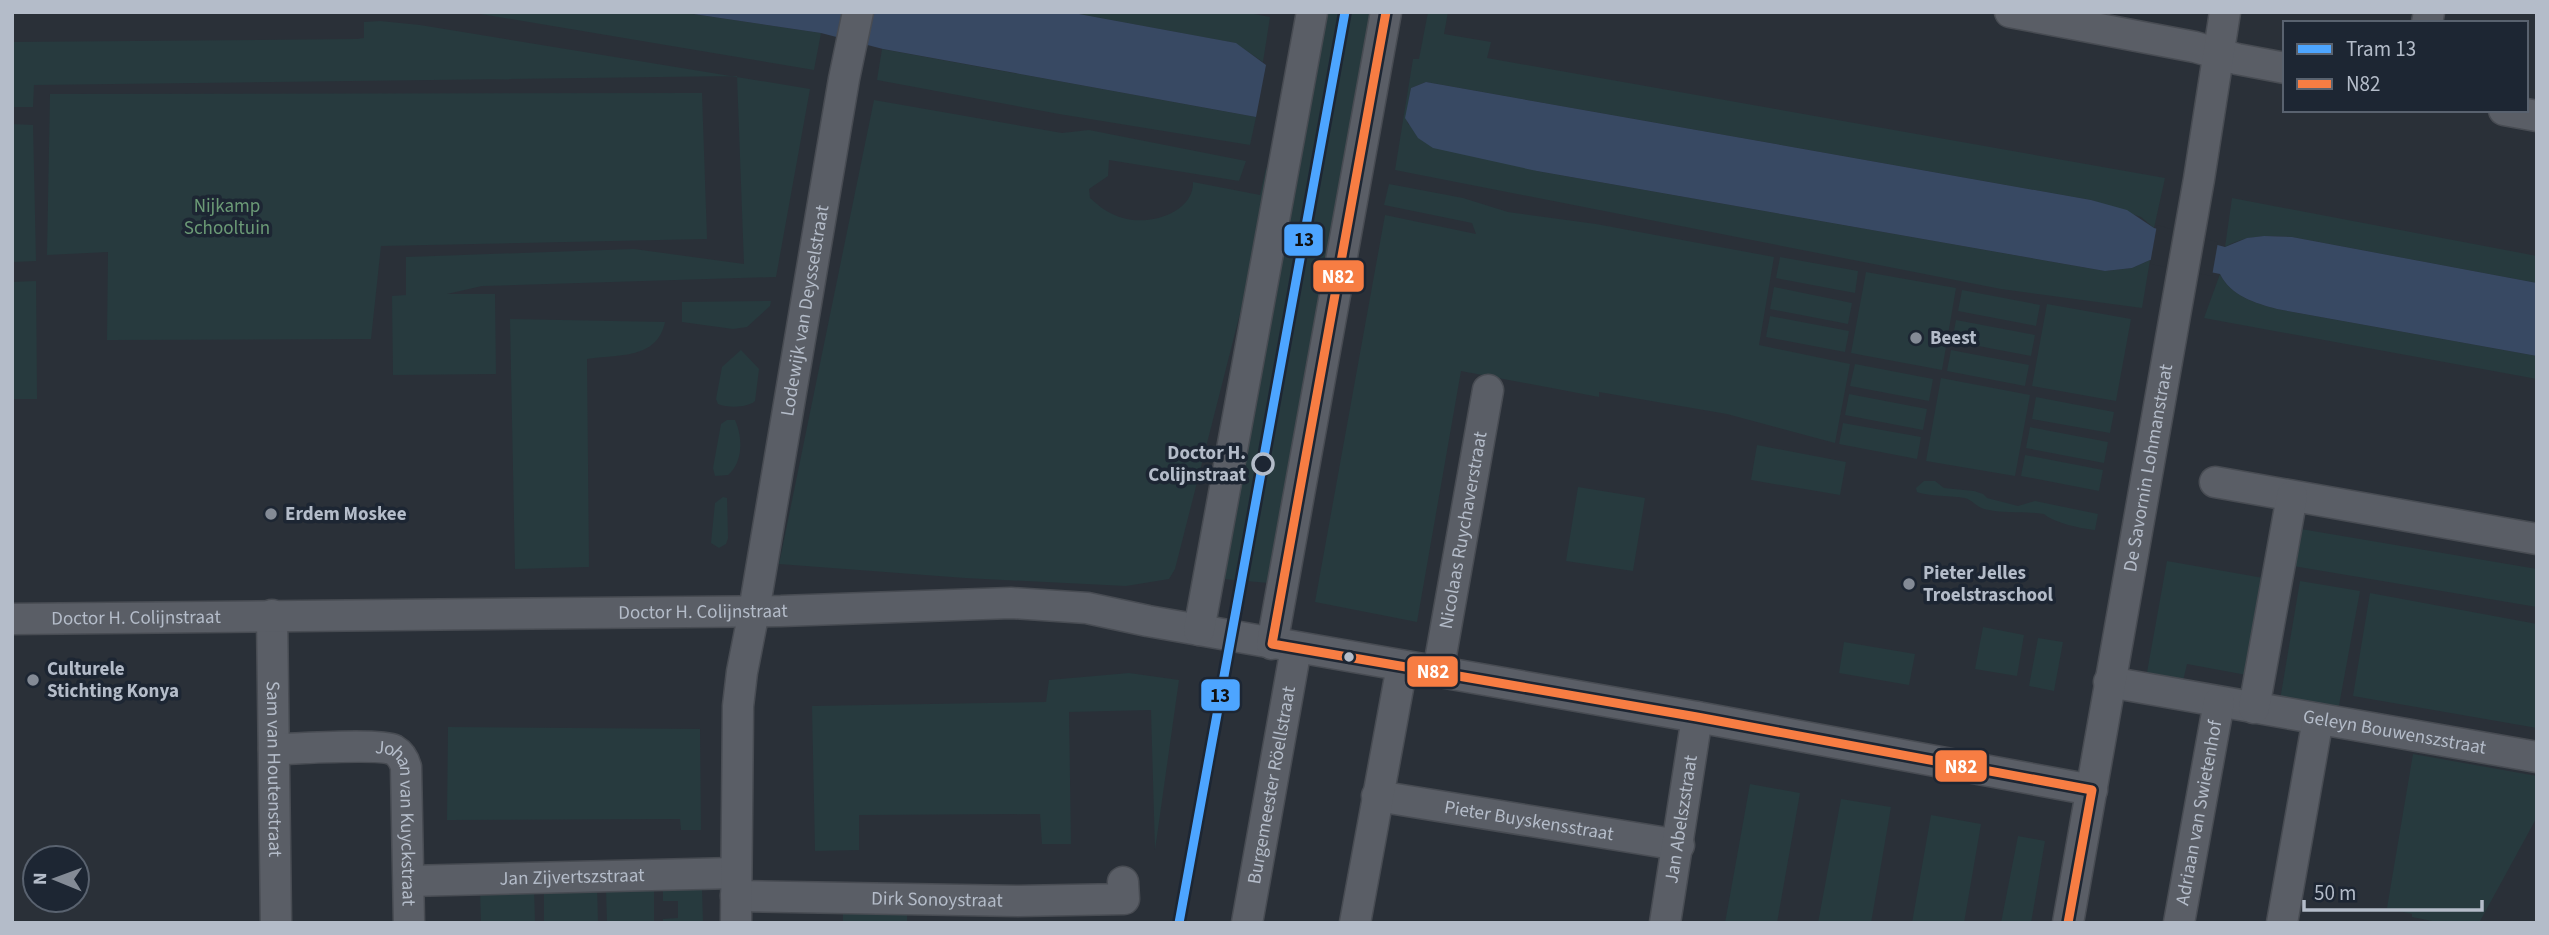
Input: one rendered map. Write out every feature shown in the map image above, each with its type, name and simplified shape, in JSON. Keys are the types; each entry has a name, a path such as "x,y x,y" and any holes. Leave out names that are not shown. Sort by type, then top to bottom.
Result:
{"street":[{"name":"Lodewijk van Deysselstraat","path":"754,611 858,12"},
{"path":"1199,631 1312,12"},
{"name":"Burgemeester Röellstraat","path":"1247,923 1284,646 1386,12"},
{"path":"2010,12 2283,68"},
{"name":"De Savornin Lohmanstraat","path":"2068,923 2225,12"},
{"path":"2515,112 2537,116"},
{"name":"Nicolaas Ruychaverstraat","path":"1438,672 1488,390"},
{"path":"2215,482 2537,539"},
{"path":"2253,708 2292,496"},
{"name":"Doctor H. Colijnstraat","path":"12,620 754,611 1048,604 1087,608 1199,631 1697,717 2092,790"},
{"path":"736,897 738,706 754,611"},
{"name":"Sam van Houtenstraat","path":"272,615 276,923"},
{"path":"1356,923 1402,666"},
{"name":"Geleyn Bouwenszstraat","path":"2109,682 2537,757"},
{"name":"Adriaan van Swietenhof","path":"2179,923 2219,702"},
{"name":"Jan Abelszstraat","path":"1665,923 1697,717"},
{"path":"2282,923 2318,719"},
{"name":"Johan van Kuyckstraat","path":"274,749 369,747 393,749 402,757 406,767 409,923"},
{"name":"Pieter Buyskensstraat","path":"1377,796 1679,845"},
{"name":"Jan Zijvertszstraat","path":"409,881 736,897"},
{"name":"Dirk Sonoystraat","path":"736,897 1018,901 1124,899 1123,882"}],"green space":[{"path":"469,12 680,12 821,33 814,70"},
{"path":"1068,12 1244,12 1270,17 1263,62 1235,43"},
{"path":"1317,12 1379,12 1269,583 1211,578"},
{"path":"1428,12 1448,12 1444,34 1491,42 1487,58 2165,178 2154,228 2141,217 2091,200 1426,82 1411,88 1406,118 1408,124 1537,171 2105,271 2132,268 2150,260 2142,308 2001,289 1395,170 1413,59 1419,59"},
{"path":"364,22 420,25 731,76 34,85 33,107 12,107 12,42 357,39 364,38"},
{"path":"882,49 1256,117 1250,145 1059,114 877,80"},
{"path":"737,77 810,89 776,277 482,286 447,294 495,294 496,374 393,375 392,296 406,295 406,257 634,249 744,264"},
{"name":"Nijkamp Schooltuin","path":"702,93 707,239 381,246 371,339 107,340 108,252 47,255 50,94"},
{"path":"874,100 1062,133 1089,130 1246,161 1239,181 1109,160 1108,176 1089,189 1090,198 1109,213 1134,220 1157,218 1178,209 1191,193 1193,182 1260,195 1266,168 1276,172 1175,569 1169,579 1126,586 965,578 779,564"},
{"path":"12,124 33,125 36,261 12,262"},
{"path":"1389,184 1463,198 1508,212 1596,224 1774,257 1759,345 1850,364 1835,443 1727,414 1599,392 1599,397 1461,371 1417,622 1315,602 1385,215 1476,234 1472,223 1384,205"},
{"path":"2232,198 2537,256 2537,283 2292,237 2258,237 2225,247"},
{"path":"1780,257 1858,271 1855,293 1776,278"},
{"path":"1866,272 1956,288 1942,370 1851,353"},
{"path":"2220,274 2237,293 2277,309 2537,356 2537,379 2204,318"},
{"path":"36,281 37,399 12,399 12,282"},
{"path":"1774,287 1852,303 1848,324 1770,309"},
{"path":"1962,290 2040,305 2036,326 1958,311"},
{"path":"771,301 770,306 747,327 733,329 682,322 682,302"},
{"path":"2047,304 2131,319 2116,401 2032,386"},
{"path":"1770,316 1849,331 1845,352 1766,337"},
{"path":"510,319 665,322 661,334 645,349 635,353 587,359 589,567 515,569"},
{"path":"1956,320 2035,335 2031,356 1952,341"},
{"path":"741,350 759,369 755,401 737,407 718,404 716,399 722,367"},
{"path":"1951,350 2029,365 2025,386 1947,371"},
{"path":"1855,364 1933,379 1929,401 1850,386"},
{"path":"1941,378 2030,395 2015,476 1926,461"},
{"path":"1849,394 1927,409 1923,430 1845,415"},
{"path":"2036,397 2114,412 2110,433 2032,419"},
{"path":"727,420 735,420 738,427 739,457 728,475 715,476 713,468 721,424"},
{"path":"1843,423 1921,437 1917,459 1839,444"},
{"path":"2030,427 2108,442 2104,463 2026,448"},
{"path":"1757,445 1846,462 1840,495 1751,480"},
{"path":"2025,455 2103,470 2099,491 2021,476"},
{"path":"1924,481 1935,481 1944,488 1974,491 1987,498 2018,506 2035,501 2098,514 2095,530 2075,527 2044,514 1992,511 1965,498 1917,492 1916,488"},
{"path":"1578,487 1645,498 1633,571 1566,561"},
{"path":"723,497 727,498 728,538 726,544 719,548 711,543 715,503"},
{"path":"2301,529 2537,569 2537,607 2293,566"},
{"path":"2167,561 2269,579 2252,676 2187,664 2182,685 2146,678"},
{"path":"2300,581 2360,591 2338,711 2280,700"},
{"path":"2370,593 2537,624 2537,728 2353,696"},
{"path":"1983,627 2024,635 2017,676 1975,669"},
{"path":"2038,638 2063,642 2054,691 2029,686"},
{"path":"1844,642 1915,654 1909,685 1839,673"},
{"path":"1129,673 1179,680 1155,850 1151,710 1069,712 1071,844 1042,844 1040,814 859,815 859,850 815,851 812,706 1046,702 1049,680"},
{"path":"448,727 700,729 701,830 681,830 680,819 447,820"},
{"path":"2413,754 2537,776 2537,817 2479,923 2442,923 2412,917 2412,914 2387,908"},
{"path":"1750,784 1800,793 1777,923 1725,923"},
{"path":"1841,799 1891,807 1871,923 1818,923"},
{"path":"1931,815 1981,824 1964,923 1912,923"},
{"path":"2018,836 2045,841 2031,923 2001,923"},
{"path":"597,885 598,923 544,923 544,886"},
{"path":"654,886 654,923 607,923 606,888"},
{"path":"480,888 534,888 535,923 481,923"},
{"path":"663,888 702,889 703,923 663,923 663,919 678,918 678,901 663,901"},
{"path":"907,906 907,923 843,923 843,907"}],"water":[{"path":"680,12 1068,12 1236,43 1266,65 1256,117 883,49 821,33"},
{"path":"1426,82 2091,200 2127,210 2154,228 2225,247 2247,238 2292,237 2537,283 2537,356 2277,309 2237,293 2220,274 2150,260 2132,268 2105,271 1537,171 1433,148 1418,138 1405,118 1411,88"}],"pier":[{"path":"2157,225 2218,242 2212,276 2150,264"}],"tram line":[{"name":"13","path":"1179,923 1345,12"}],"transit line":[{"name":"N82","path":"1386,12 1272,644 1697,717 2092,790 2068,923"}],"place":[{"name":"Beest","path":"1916,338"},
{"name":"Doctor H. Colijnstraat","path":"1263,464"},
{"name":"Erdem Moskee","path":"271,514"},
{"name":"Pieter Jelles Troelstraschool","path":"1909,584"},
{"name":"Culturele Stichting Konya","path":"33,680"}]}
